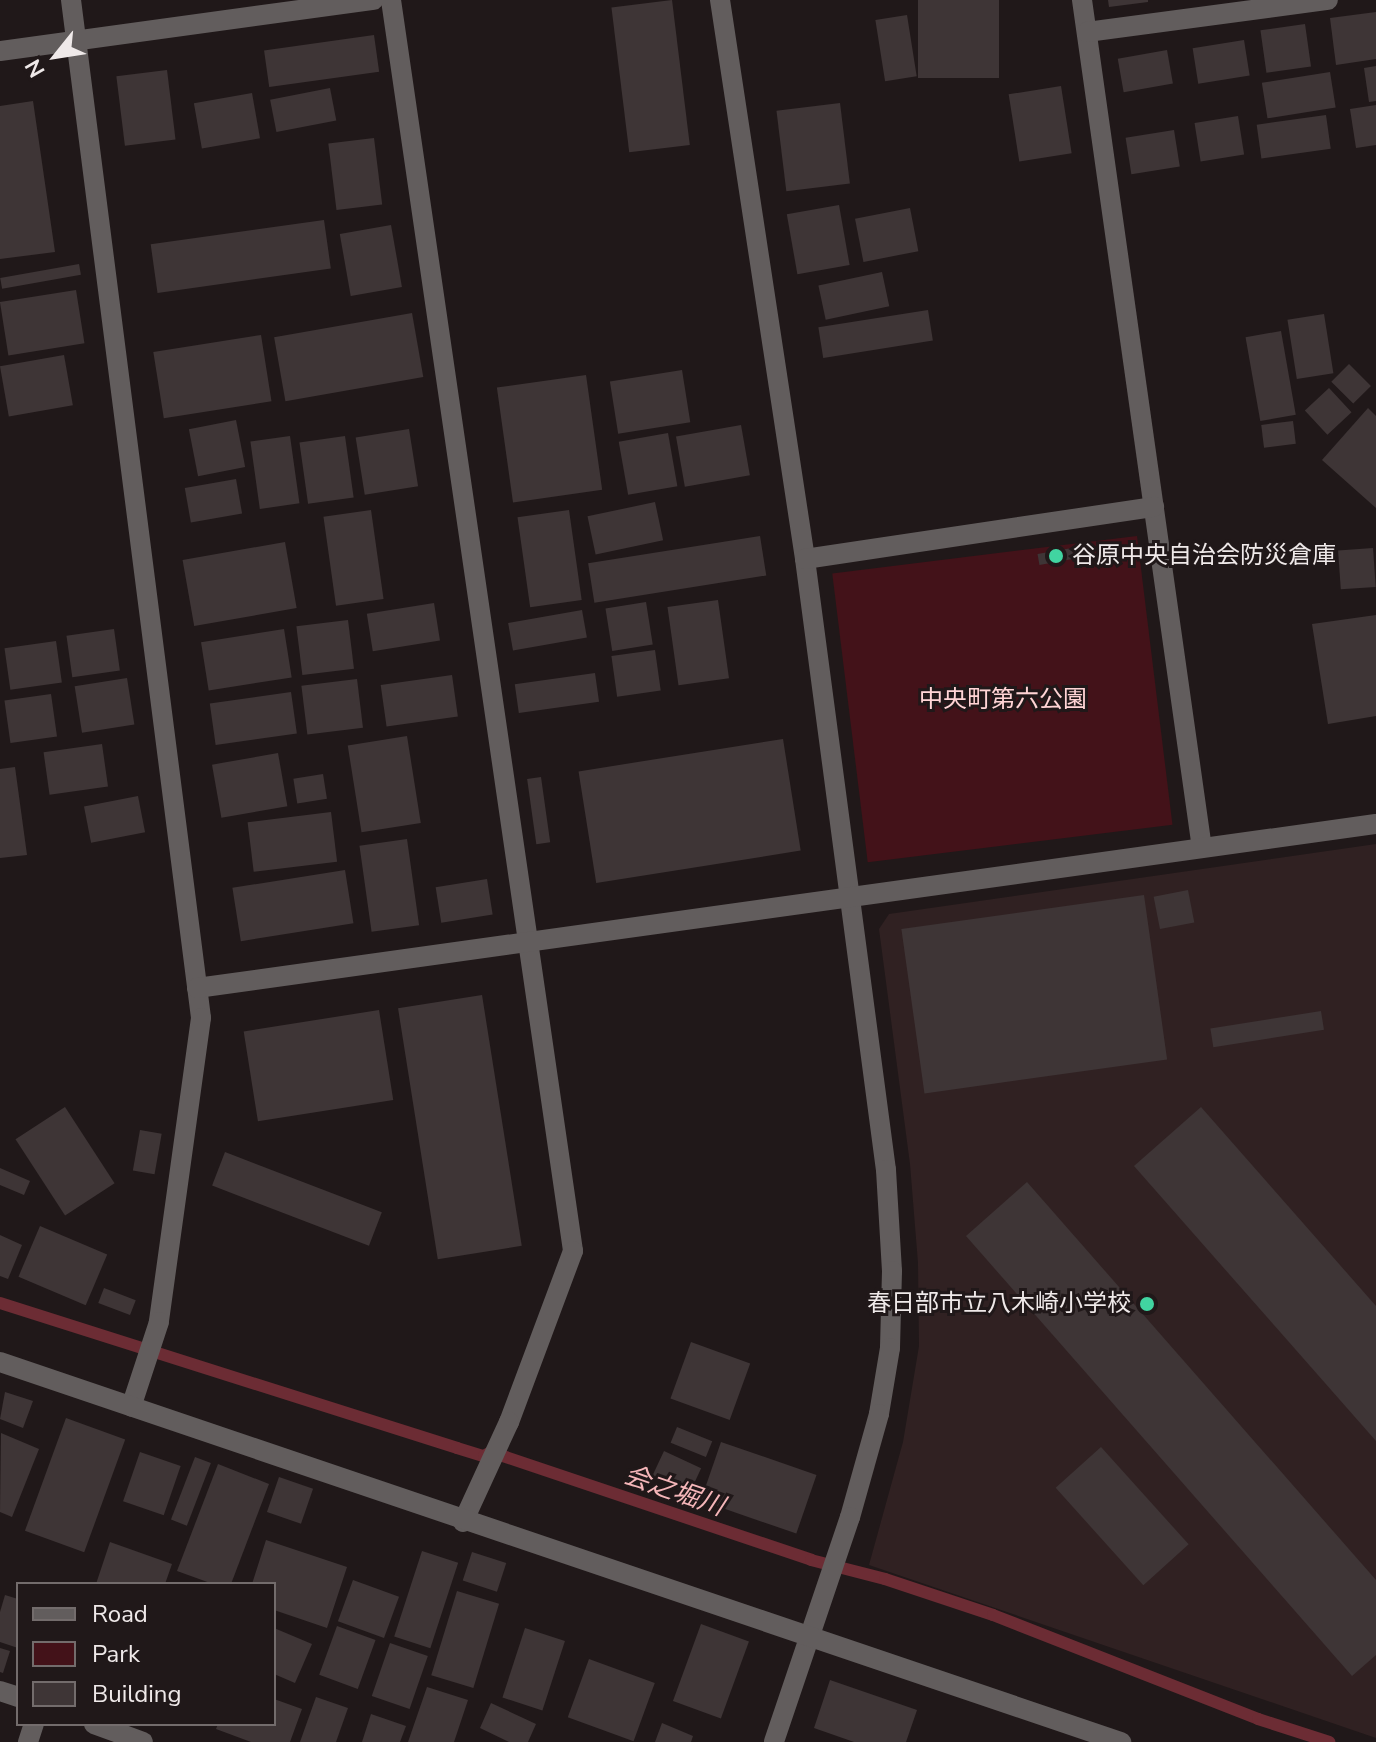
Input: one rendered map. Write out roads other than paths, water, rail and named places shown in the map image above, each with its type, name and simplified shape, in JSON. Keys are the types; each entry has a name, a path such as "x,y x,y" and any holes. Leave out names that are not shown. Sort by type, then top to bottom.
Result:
{"street":[{"path":"71,0 201,1018 159,1322 131,1407"},
{"path":"0,51 76,41 136,28 374,0"},
{"path":"391,0 573,1251 509,1422 463,1522"},
{"path":"720,0 805,559 886,1170 892,1271 890,1348 879,1414 850,1517 774,1742"},
{"path":"1082,0 1202,848"},
{"path":"1087,32 1328,0"},
{"path":"805,559 1154,507"},
{"path":"197,988 1376,824"},
{"path":"0,1362 463,1522 811,1635 1121,1742"},
{"path":"99,1726 143,1742"}],"waterway":[{"name":"会之堀川","path":"0,1303 457,1448 484,1456 491,1452 811,1560 885,1579 993,1615 1258,1719 1329,1742"}],"place":[{"name":"谷原中央自治会防災倉庫","path":"1056,556"},
{"name":"春日部市立八木崎小学校","path":"1147,1304"}],"park label":[{"name":"中央町第六公園","path":"1003,700"}]}
